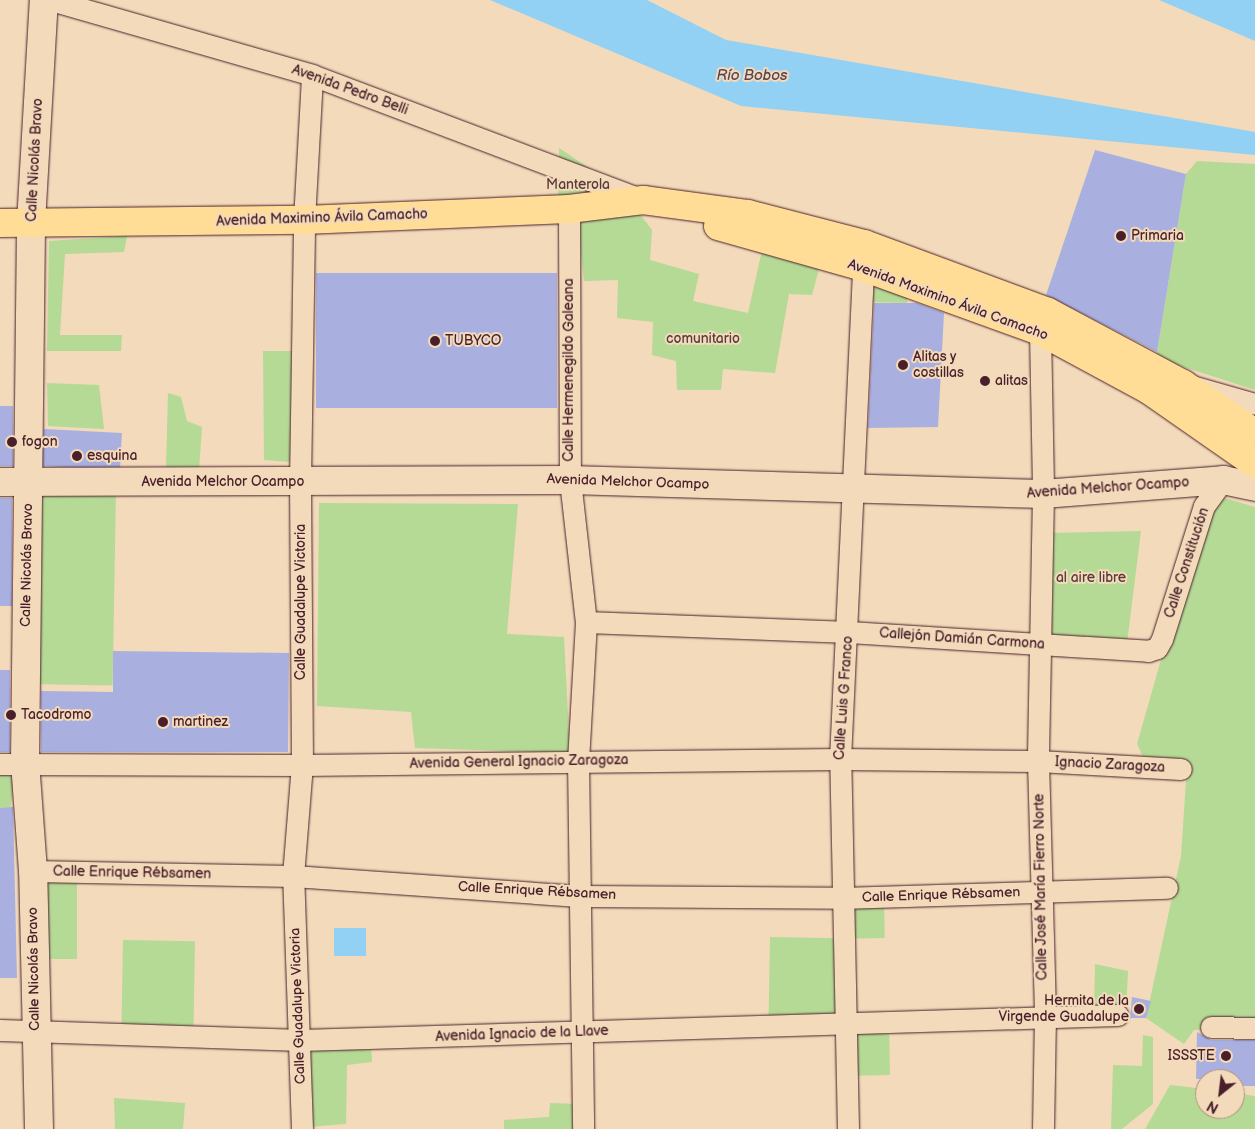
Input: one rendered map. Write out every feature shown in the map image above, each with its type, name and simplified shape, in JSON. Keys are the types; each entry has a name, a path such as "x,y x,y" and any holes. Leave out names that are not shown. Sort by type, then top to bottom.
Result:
{"main road":[{"name":"Avenida Maximino Ávila Camacho","path":"0,223 304,220 569,209 643,200 748,214 864,244 1048,312 1183,384 1255,433"},
{"name":"Avenida Maximino Ávila Camacho","path":"643,200 678,215 863,267 1040,331 1149,390 1255,464"}],"street":[{"name":"Calle Nicolás Bravo","path":"40,1129 35,1030 33,871 12,763 28,482 31,223 44,0"},
{"name":"Avenida Pedro Belli","path":"51,0 312,75 643,200"},
{"name":"Calle Guadalupe Victoria","path":"302,1129 301,1040 293,876 302,765 300,483 304,220 312,75"},
{"name":"Calle Hermenegildo Galeana","path":"569,209 570,480 586,622 578,760 584,1033 583,1129"},
{"name":"Calle Luis G Franco","path":"848,1129 841,898 840,759 848,632 863,267"},
{"name":"Calle José María Fierro Norte","path":"1040,331 1044,494 1043,644 1038,761 1045,1016 1043,1129"},
{"path":"1149,390 1183,384 1255,404"},
{"name":"Avenida Melchor Ocampo","path":"0,482 300,483 570,480 854,490 1044,494 1223,480 1255,487"},
{"name":"Calle Constitución","path":"1157,648 1204,506 1223,480"},
{"name":"Callejón Damián Carmona","path":"586,622 848,632 1148,651 1157,648"},
{"name":"Avenida General Ignacio Zaragoza","path":"12,763 302,765 578,760 840,759 1038,761"},
{"name":"Ignacio Zaragoza","path":"1038,761 1181,769"},
{"name":"Calle Enrique Rébsamen","path":"33,871 293,876 582,896 841,898 1167,888"},
{"name":"Avenida Ignacio de la Llave","path":"0,1030 301,1040 584,1033 846,1022 1118,1015"},
{"path":"1211,1027 1255,1028"}],"green space":[{"name":"Manterola","path":"559,148 636,199 558,206"},
{"path":"1197,161 1255,164 1255,390 1156,358 1186,174"},
{"name":"comunitario","path":"636,209 652,230 650,260 699,274 693,301 748,313 763,246 820,265 812,295 789,294 775,373 723,369 721,390 677,390 676,361 652,355 653,322 617,318 618,280 584,281 577,216"},
{"path":"127,236 124,252 65,254 60,335 122,335 121,351 47,351 49,241"},
{"path":"865,272 908,285 907,303 865,302"},
{"path":"263,351 296,351 290,462 264,460"},
{"path":"47,383 99,385 104,429 48,426"},
{"path":"168,393 181,397 187,421 202,427 199,470 166,468"},
{"path":"33,489 116,490 113,685 30,684"},
{"path":"1218,496 1255,507 1255,1028 1194,1030 1184,1044 1146,1018 1181,856 1187,766 1145,761 1137,744 1166,642"},
{"path":"319,503 518,504 507,634 564,637 570,753 415,748 411,712 317,706"},
{"name":"al aire libre","path":"1141,531 1127,643 1045,641 1047,533"},
{"path":"0,774 15,776 10,810 0,808"},
{"path":"43,875 77,875 77,959 43,959"},
{"path":"884,899 885,938 848,939 847,900"},
{"path":"770,937 837,938 836,1022 769,1021"},
{"path":"123,940 195,941 193,1028 121,1027"},
{"path":"1095,964 1128,971 1126,1014 1094,1012"},
{"path":"889,1023 890,1075 853,1076 852,1024"},
{"path":"1143,1035 1153,1037 1153,1104 1122,1129 1111,1129 1113,1065 1142,1066"},
{"path":"371,1043 372,1062 347,1065 346,1124 308,1127 311,1047"},
{"path":"1170,1085 1195,1088 1195,1119 1245,1119 1245,1094 1255,1096 1255,1129 1145,1129"},
{"path":"114,1098 185,1103 183,1129 115,1129"},
{"path":"550,1103 578,1104 579,1129 504,1129 504,1120 549,1117"}],"water":[{"name":"Río Bobos","path":"490,0 647,0 726,40 1255,132 1255,155 741,106"},
{"path":"1159,0 1255,0 1255,41"},
{"path":"334,928 366,928 366,956 334,956"}],"building":[{"name":"Primaria","path":"1095,150 1186,174 1157,352 1046,295"},
{"name":"TUBYCO","path":"316,273 557,273 557,408 316,408"},
{"name":"Alitas y costillas","path":"874,303 917,303 944,313 938,427 868,428"},
{"path":"0,406 13,406 13,466 0,466"},
{"name":"esquina","path":"44,429 122,433 120,470 42,466"},
{"path":"0,498 12,498 12,606 0,606"},
{"name":"martinez","path":"113,651 289,653 288,752 41,752 41,691 113,692"},
{"path":"0,670 10,670 10,752 0,752"},
{"path":"13,807 17,978 0,978 0,808"},
{"name":"Hermita de la Virgende Guadalupe","path":"1132,997 1151,1001 1146,1018 1130,1018"},
{"name":"ISSSTE","path":"1197,1032 1211,1040 1255,1040 1255,1086 1245,1086 1245,1069 1196,1069"}],"place":[{"name":"Primaria","path":"1121,236"},
{"name":"TUBYCO","path":"435,341"},
{"name":"Alitas y costillas","path":"903,365"},
{"name":"alitas","path":"985,381"},
{"name":"fogon","path":"12,442"},
{"name":"esquina","path":"77,456"},
{"name":"Tacodromo","path":"11,715"},
{"name":"martinez","path":"163,722"},
{"name":"Hermita de la Virgende Guadalupe","path":"1139,1009"},
{"name":"ISSSTE","path":"1226,1056"}]}
